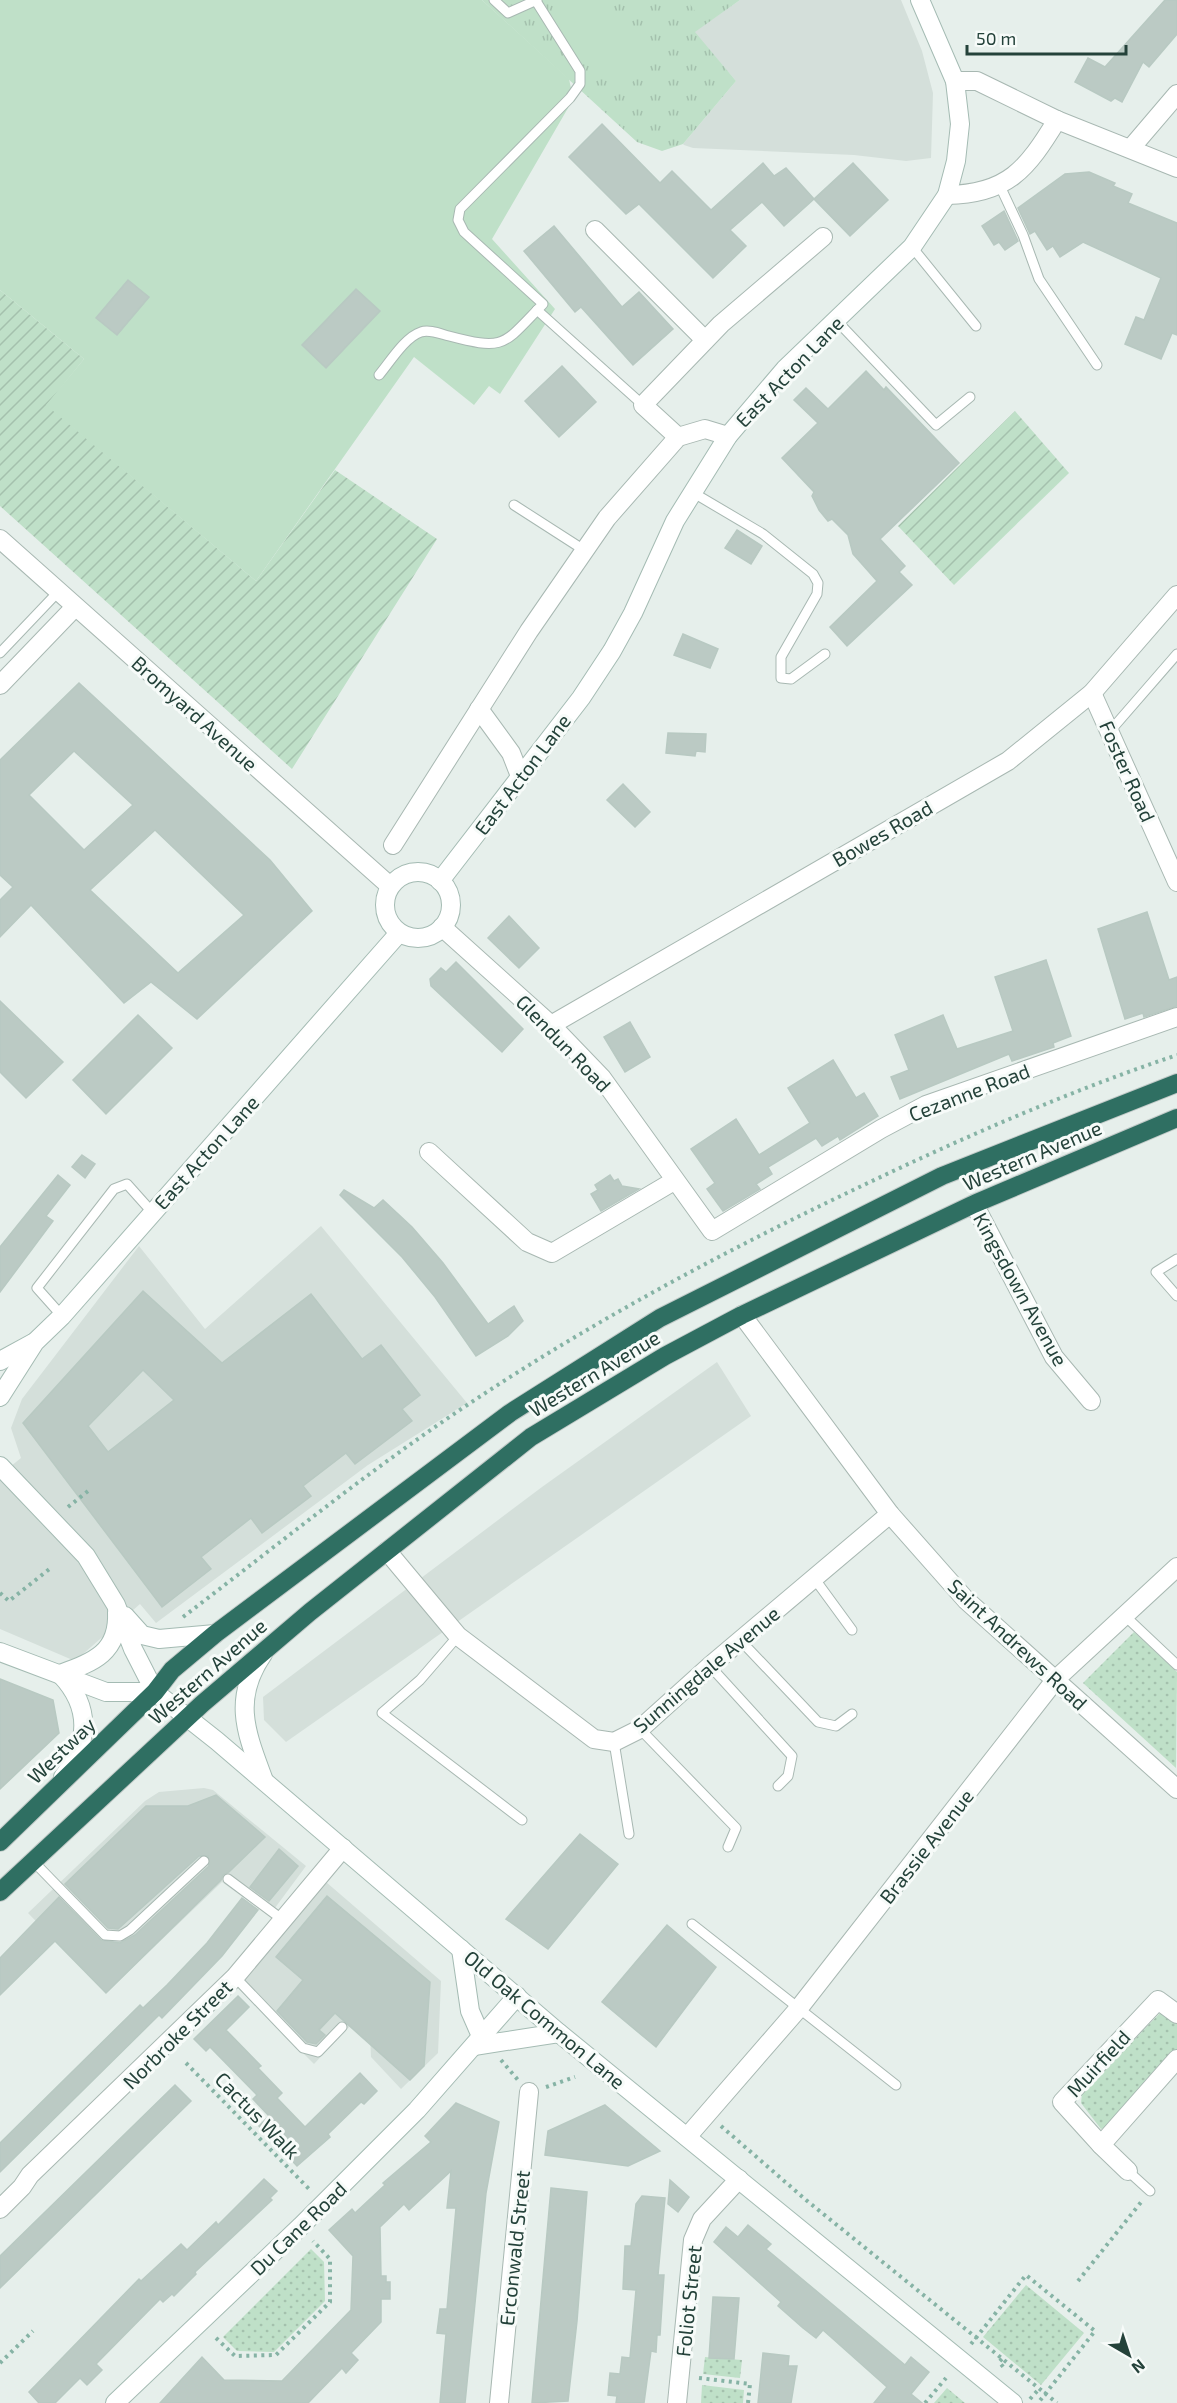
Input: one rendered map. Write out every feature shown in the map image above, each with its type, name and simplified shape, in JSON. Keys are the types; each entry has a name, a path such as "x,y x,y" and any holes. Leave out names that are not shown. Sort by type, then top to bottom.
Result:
{"highway":[{"name":"Western Avenue","path":"155,1692 172,1670 215,1634 510,1413 660,1318 942,1176 1177,1083"},
{"name":"Western Avenue","path":"32,1860 186,1717 265,1650 531,1437 665,1356 742,1314 974,1204 1177,1118"},
{"name":"Westway","path":"0,1842 155,1692"},
{"path":"0,1892 32,1860"}],"street":[{"name":"East Acton Lane","path":"440,881 581,698 612,651 633,613 675,521 728,436 778,377 912,247 947,195 956,161 960,124 955,81 920,0"},
{"path":"955,81 977,81 1057,120 1177,168"},
{"path":"1131,148 1177,94"},
{"path":"947,195 972,195 1000,186 1036,155 1057,120"},
{"path":"595,230 705,340"},
{"path":"678,437 643,405 705,340 823,237"},
{"path":"393,845 479,709 607,518 678,437 705,429 728,436"},
{"name":"Bromyard Avenue","path":"3,547 58,592 390,886"},
{"name":"Bowes Road","path":"551,1025 1008,761 1092,693 1177,595"},
{"path":"0,685 75,607"},
{"name":"Foster Road","path":"1092,693 1111,730 1177,882"},
{"path":"479,709 512,753 520,776"},
{"path":"409,873 431,875 440,881 450,899 448,919 442,927 426,937 408,937 399,933 386,916 386,896 390,886 409,873"},
{"name":"Glendun Road","path":"442,927 551,1025 602,1078 712,1231"},
{"name":"East Acton Lane","path":"0,1397 35,1342 62,1316 399,933"},
{"name":"Cezanne Road","path":"712,1231 777,1190 926,1105 1177,1017"},
{"path":"429,1152 527,1242 552,1253 674,1181"},
{"name":"Kingsdown Avenue","path":"974,1204 1054,1357 1091,1401"},
{"name":"Saint Andrews Road","path":"742,1314 890,1514 966,1600 1175,1783"},
{"name":"East Acton Lane","path":"0,1361 35,1342"},
{"name":"Old Oak Common Lane","path":"0,1466 86,1556 116,1605 142,1635 159,1639 215,1634"},
{"name":"Sunningdale Avenue","path":"387,1551 458,1636 594,1739 614,1742 640,1729 710,1666 890,1514"},
{"name":"Brassie Avenue","path":"687,2137 799,2008 1056,1679 1177,1567"},
{"path":"60,1674 94,1661 111,1643 117,1629 116,1605"},
{"name":"Old Oak Common Lane","path":"116,1605 133,1649 155,1692 687,2137 1022,2401"},
{"path":"265,1650 249,1677 243,1704 246,1732 265,1782"},
{"path":"0,1652 106,1692 155,1692"},
{"path":"54,1789 75,1757 83,1730 81,1703 74,1690 60,1674"},
{"name":"Norbroke Street","path":"0,2209 30,2175 235,1977 344,1848"},
{"path":"461,1949 477,2041 560,2033"},
{"name":"Du Cane Road","path":"115,2403 318,2209 417,2110 516,1996"},
{"name":"Muirfield","path":"1128,2171 1062,2102 1158,2000 1177,2014"},
{"path":"1101,2145 1177,2059"},
{"name":"Erconwald Street","path":"499,2403 529,2092"},
{"name":"Foliot Street","path":"677,2403 693,2240 702,2219 740,2179"}],"lane":[{"path":"379,375 411,339 422,332 435,332 472,343 492,344 509,339 543,304 464,232 458,220 460,209 570,98 580,84 580,71 536,1 508,13 494,0"},
{"path":"1000,186 1023,235 1039,279 1097,364"},
{"path":"912,247 976,326"},
{"path":"537,310 643,405"},
{"path":"837,320 936,425 970,397"},
{"path":"692,492 763,534 813,574 818,583 816,594 781,657 781,678 791,679 825,654"},
{"path":"514,505 584,550"},
{"path":"0,653 58,592"},
{"path":"1111,730 1177,654"},
{"path":"62,1316 37,1288 114,1189 127,1184 152,1212"},
{"path":"1177,1259 1156,1272 1177,1296"},
{"path":"814,1578 852,1630"},
{"path":"1123,1615 1177,1665"},
{"path":"458,1636 420,1680 382,1713 522,1820"},
{"path":"741,1641 818,1722 836,1726 852,1714"},
{"path":"710,1666 792,1756 788,1776 778,1786"},
{"path":"640,1729 736,1828 728,1847"},
{"path":"614,1742 629,1834"},
{"path":"32,1860 105,1935 113,1937 130,1930 204,1861"},
{"path":"228,1879 283,1920"},
{"path":"692,1924 896,2085"},
{"path":"235,1977 303,2048 318,2052 342,2027"},
{"path":"1128,2171 1150,2191"}],"path":[{"path":"68,1507 88,1491 90,1494"},
{"path":"179,1620 305,1524"},
{"path":"0,1593 9,1601 52,1567"},
{"name":"Cactus Walk","path":"186,2063 309,2189"},
{"path":"529,2092 575,2077"},
{"path":"716,2121 806,2200 1057,2403"},
{"path":"1078,2281 1150,2191"},
{"path":"216,2338 236,2356 276,2355 330,2302 330,2259 313,2241"},
{"path":"976,2338 1026,2275 1095,2331 1038,2403"},
{"path":"1060,2303 1064,2298"},
{"path":"0,2362 33,2331"},
{"path":"698,2378 750,2384 748,2403"},
{"path":"925,2403 946,2378"},
{"path":"1022,2401 1039,2389"}],"shaded area":[{"path":"740,0 901,0 922,51 933,93 931,158 906,161 854,155 693,148 684,145 736,81 694,32"},
{"path":"321,1226 467,1403 368,1465 156,1623 140,1604 75,1661 0,1629 0,1475 21,1458 11,1428 22,1399 139,1246 205,1329"},
{"path":"717,1362 751,1416 286,1742 264,1720 263,1697 542,1487"},
{"path":"204,1788 213,1790 306,1866 269,1916 222,1882 106,1993 28,1913 145,1801 159,1792"},
{"path":"326,1882 441,1981 438,2053 401,2089 371,2057 369,2006 314,2064 238,1988"}],"green space":[{"path":"0,0 482,0 569,79 572,93 568,108 492,239 555,309 500,394 489,386 474,405 414,357 256,581 46,405 84,359 0,290"},
{"path":"482,0 740,0 695,32 736,81 683,144 662,151 637,142"},
{"path":"577,0 602,0 657,60 620,93 554,21"},
{"path":"687,0 725,0 700,18"},
{"path":"0,290 84,359 47,405 256,581 335,470 437,539 292,769 0,506"},
{"path":"1015,411 1069,473 954,585 898,526"},
{"path":"1134,1632 1177,1672 1176,1768 1083,1683"},
{"path":"1161,2012 1177,2019 1177,2050 1109,2126 1101,2129 1081,2103 1082,2094"},
{"path":"311,2249 324,2262 325,2301 274,2352 237,2351 223,2337"},
{"path":"1026,2285 1084,2333 1041,2385 983,2337"},
{"path":"705,2357 742,2360 740,2378 703,2374"},
{"path":"702,2385 744,2390 743,2403 701,2403"},
{"path":"947,2388 965,2403 934,2403"}],"building":[{"path":"1165,0 1177,0 1177,34 1149,67 1143,62 1122,102 1115,98 1111,101 1075,82 1088,58 1105,67"},
{"path":"602,124 660,183 672,171 711,210 763,163 774,176 786,168 814,199 784,226 762,202 730,230 746,246 713,278 639,204 626,214 569,157"},
{"path":"853,163 888,200 850,236 814,199"},
{"path":"1089,172 1115,183 1113,186 1132,194 1128,203 1177,223 1177,335 1172,333 1161,359 1125,344 1136,317 1144,320 1161,278 1083,242 1060,257 1053,246 1047,250 1035,231 1030,234 1018,208 1065,174"},
{"path":"1004,211 1018,241 1005,250 999,242 994,245 982,226"},
{"path":"554,226 622,307 639,292 673,329 633,365 581,307 575,312 524,251"},
{"path":"128,280 149,297 117,335 96,318"},
{"path":"356,289 380,311 326,368 302,345"},
{"path":"562,366 596,402 559,437 525,401"},
{"path":"866,371 884,390 886,387 959,463 880,539 905,566 899,572 912,585 847,646 830,627 877,581 853,554 848,535 832,519 828,521 812,496 814,492 782,458 818,423 794,400 806,388 828,409"},
{"path":"737,530 762,546 751,564 725,548"},
{"path":"683,634 718,649 710,668 674,655"},
{"path":"79,683 270,860 312,911 197,1019 151,982 124,1003 31,905 0,937 0,900 13,887 0,875 0,760","holes":["74,751 133,805 84,850 29,795","155,830 244,915 178,973 90,890"]},
{"path":"668,733 706,734 705,752 696,751 695,756 666,753"},
{"path":"623,784 650,812 635,827 607,800"},
{"path":"1147,912 1169,980 1177,977 1177,1006 1144,1017 1143,1013 1125,1019 1098,929"},
{"path":"509,916 539,948 519,968 488,938"},
{"path":"1046,960 1071,1036 1053,1043 1054,1047 1012,1061 1009,1054 900,1099 891,1077 909,1070 895,1035 943,1015 957,1049 1013,1031 995,977"},
{"path":"456,962 523,1029 502,1052 431,986 430,979 441,968 446,972"},
{"path":"0,1001 63,1062 26,1098 0,1072"},
{"path":"138,1015 172,1048 106,1114 73,1080"},
{"path":"630,1022 650,1057 625,1072 604,1037"},
{"path":"833,1060 856,1098 864,1093 878,1116 840,1140 838,1136 822,1146 816,1138 768,1167 772,1174 756,1184 760,1189 723,1211 707,1189 715,1183 691,1149 736,1119 759,1155 810,1123 788,1088"},
{"path":"82,1155 95,1164 85,1178 72,1167"},
{"path":"58,1175 70,1185 46,1216 53,1221 0,1292 0,1247"},
{"path":"610,1175 614,1181 618,1179 622,1186 639,1189 601,1211 591,1194 598,1190 595,1185"},
{"path":"344,1190 374,1208 383,1200 412,1227 443,1263 488,1324 514,1306 523,1321 508,1336 476,1356 435,1297 402,1257 340,1195"},
{"path":"143,1291 222,1363 311,1294 362,1359 381,1345 420,1395 402,1409 412,1421 355,1464 346,1453 303,1486 311,1496 262,1533 251,1518 201,1557 211,1569 162,1607 23,1423","holes":["143,1370 174,1400 108,1452 88,1426"]},
{"path":"0,1679 53,1700 59,1733 0,1789"},
{"path":"216,1795 265,1837 229,1872 223,1875 221,1880 106,1993 55,1941 0,1995 0,1958 59,1897 101,1940 120,1943 135,1935 209,1866 208,1856 199,1856 118,1929 108,1928 65,1884 146,1806 188,1806"},
{"path":"580,1834 618,1864 548,1949 506,1919"},
{"path":"279,1849 298,1866 269,1901 250,1887"},
{"path":"327,1896 430,1982 424,2066 410,2080 335,2013 319,2030 325,2035 316,2044 307,2042 277,2011 303,1980 276,1957"},
{"path":"242,1898 258,1910 222,1956 162,2018 159,2015 0,2172 0,2143 140,2005 143,2008 167,1985 207,1943"},
{"path":"667,1925 716,1967 656,2047 602,2002"},
{"path":"238,1996 249,2007 226,2030 261,2066 258,2068 282,2093 277,2098 305,2127 360,2073 377,2091 364,2104 361,2102 328,2134 330,2137 297,2166 259,2126 269,2116 253,2099 257,2095 210,2047 206,2051 194,2039"},
{"path":"175,2085 191,2101 0,2288 0,2256"},
{"path":"456,2103 499,2122 486,2193 465,2403 440,2403 446,2334 437,2333 440,2309 447,2309 456,2208 447,2208 451,2171 409,2210 404,2204 380,2227 381,2276 386,2276 386,2282 390,2282 390,2299 381,2299 381,2322 351,2353 358,2360 346,2373 342,2368 308,2403 160,2403 202,2357 224,2380 282,2381 351,2310 353,2256 329,2230 352,2209 355,2213 385,2185 383,2183 431,2142 425,2136"},
{"path":"605,2105 660,2151 628,2166 545,2155 548,2131"},
{"path":"264,2179 277,2191 270,2198 272,2200 195,2272 196,2274 174,2296 172,2294 163,2302 160,2299 96,2364 102,2370 87,2385 80,2378 55,2403 39,2403 29,2392 139,2279 141,2281 181,2244 187,2250 216,2222 218,2225"},
{"path":"670,2180 689,2197 678,2212 668,2204"},
{"path":"551,2188 587,2192 577,2321 568,2401 532,2403"},
{"path":"642,2196 665,2198 658,2275 664,2275 660,2335 657,2335 656,2352 651,2351 644,2403 616,2403 617,2396 608,2395 610,2373 620,2374 622,2357 630,2358 636,2290 623,2289 625,2246 631,2246 636,2204"},
{"path":"748,2225 771,2244 766,2249 905,2365 911,2357 929,2372 911,2394 922,2403 874,2403 887,2387 823,2330 816,2338 803,2328 778,2306 781,2302 714,2242 726,2227 738,2237"},
{"path":"713,2297 739,2298 734,2359 709,2358"},
{"path":"763,2353 789,2356 788,2366 797,2366 791,2403 758,2403"}]}
